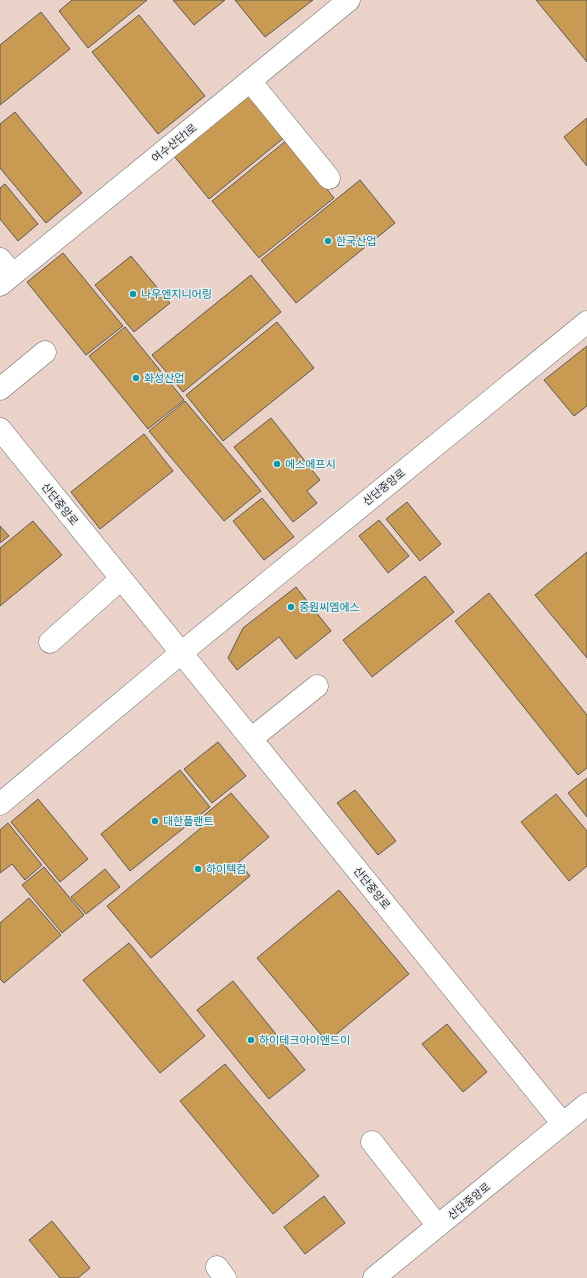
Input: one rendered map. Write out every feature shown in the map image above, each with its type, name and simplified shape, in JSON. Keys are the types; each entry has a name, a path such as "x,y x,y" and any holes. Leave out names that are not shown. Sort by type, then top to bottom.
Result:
{"street":[{"name":"여수산단1로","path":"4,273 250,81 349,0"},
{"path":"250,81 330,178"},
{"name":"산단중앙로","path":"0,804 181,653 587,322"},
{"path":"0,389 45,352"},
{"name":"산단중앙로","path":"0,429 563,1124"},
{"path":"50,642 121,579"},
{"path":"251,739 317,686"},
{"name":"산단중앙로","path":"374,1278 587,1104"},
{"path":"372,1142 438,1226"}],"shaded area":[{"path":"0,0 587,0 587,1278 0,1278"}],"building":[{"path":"72,0 147,0 88,48 59,11"},
{"path":"173,0 225,0 194,25"},
{"path":"235,0 313,0 265,37"},
{"path":"536,0 587,0 587,62"},
{"path":"41,12 70,49 0,105 0,45"},
{"path":"139,15 205,96 158,134 92,52"},
{"path":"250,93 285,137 209,199 174,156"},
{"path":"15,112 82,193 46,223 0,168 0,124"},
{"path":"587,118 587,166 564,137"},
{"path":"287,140 334,198 259,258 212,201"},
{"name":"한국산업","path":"360,180 395,223 296,303 261,260"},
{"path":"5,184 38,224 18,241 0,219 0,188"},
{"path":"63,253 123,326 86,355 27,282"},
{"name":"나우엔지니어링","path":"131,256 170,303 134,332 95,285"},
{"path":"251,275 281,312 183,392 152,355"},
{"path":"277,322 314,368 223,441 186,395"},
{"name":"화성산업","path":"125,327 184,400 148,429 89,356"},
{"path":"587,346 587,406 574,416 544,380"},
{"path":"185,401 261,491 224,521 149,431"},
{"name":"에스에프시","path":"271,418 320,480 307,491 317,503 293,522 234,447"},
{"path":"144,434 173,471 100,529 71,492"},
{"path":"262,498 294,537 264,560 233,521"},
{"path":"407,502 441,544 420,561 386,519"},
{"path":"379,520 409,556 388,573 359,536"},
{"path":"33,521 62,555 0,606 0,548"},
{"path":"0,526 9,536 0,543"},
{"path":"587,552 587,658 535,595"},
{"path":"425,576 454,612 372,677 343,640"},
{"name":"중원씨엠에스","path":"296,587 331,631 296,659 279,637 237,670 228,658 243,628"},
{"path":"489,593 587,715 587,768 578,775 455,621"},
{"path":"218,742 246,776 212,803 184,769"},
{"name":"대한플랜트","path":"180,770 210,807 130,871 101,834"},
{"path":"587,778 587,817 568,793"},
{"path":"355,790 396,841 378,855 337,803"},
{"name":"하이텍컴","path":"231,793 269,837 239,862 250,876 151,958 107,906 202,827 197,821"},
{"path":"556,794 587,831 587,866 569,881 521,822"},
{"path":"38,799 88,859 60,882 11,822"},
{"path":"8,823 42,865 25,880 12,864 0,873 0,830"},
{"path":"44,867 84,915 62,933 22,885"},
{"path":"105,869 120,887 86,914 71,897"},
{"path":"339,890 409,974 327,1042 257,958"},
{"path":"29,898 61,935 4,983 0,979 0,923"},
{"path":"129,943 205,1036 160,1073 83,980"},
{"name":"하이테크아이앤드이","path":"233,981 305,1070 269,1099 197,1010"},
{"path":"447,1024 487,1072 463,1092 422,1044"},
{"path":"225,1064 319,1176 273,1214 180,1101"},
{"path":"324,1196 345,1223 305,1254 284,1227"},
{"path":"52,1221 90,1268 78,1278 60,1278 29,1240"}],"place":[{"name":"한국산업","path":"328,241"},
{"name":"나우엔지니어링","path":"133,294"},
{"name":"화성산업","path":"136,378"},
{"name":"에스에프시","path":"277,464"},
{"name":"중원씨엠에스","path":"291,607"},
{"name":"대한플랜트","path":"155,821"},
{"name":"하이텍컴","path":"198,869"},
{"name":"하이테크아이앤드이","path":"251,1040"}]}
